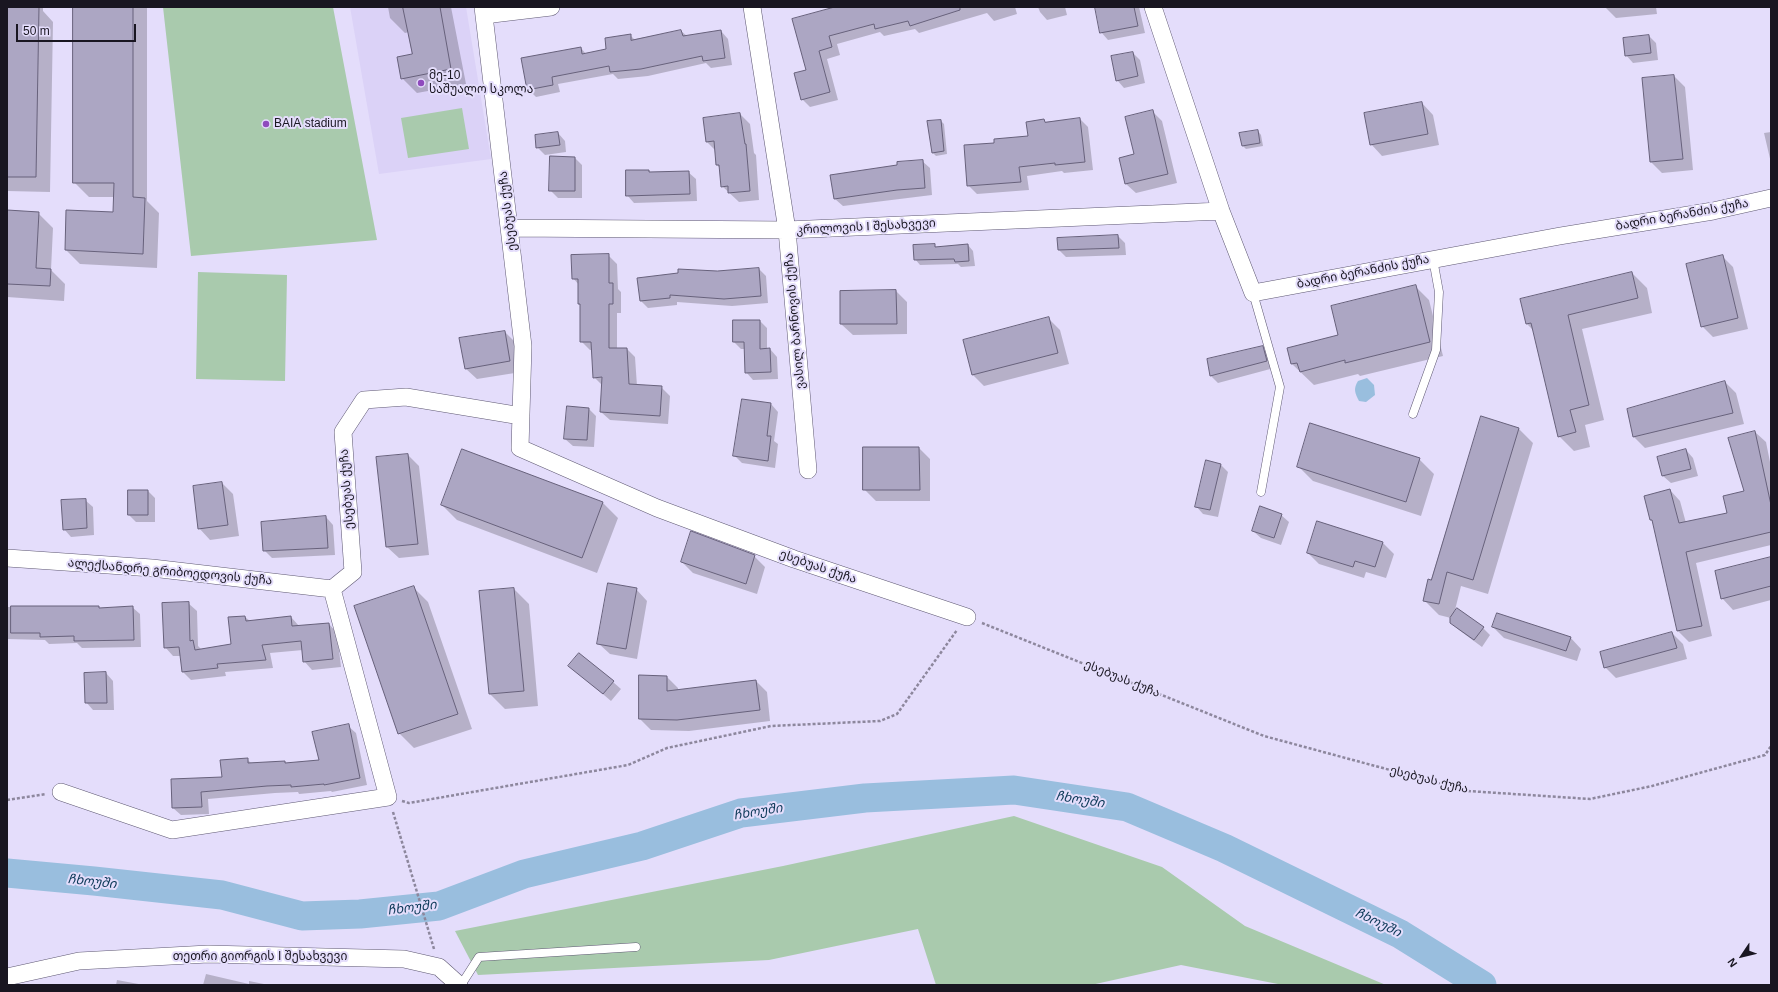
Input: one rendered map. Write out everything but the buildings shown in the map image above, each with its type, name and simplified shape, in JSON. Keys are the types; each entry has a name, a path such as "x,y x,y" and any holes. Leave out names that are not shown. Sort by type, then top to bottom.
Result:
{"street":[{"path":"484,11 551,7"},
{"name":"ვასილ ბარნოვის ქუჩა","path":"752,7 787,230 808,470"},
{"path":"1153,7 1221,211 1253,293"},
{"name":"ესებუას ქუჩა","path":"484,11 523,346 520,448 657,508 794,559 967,617"},
{"name":"ბადრი ბერანძის ქუჩა","path":"1253,293 1433,259 1713,210 1771,198"},
{"name":"კრილოვის I შესახვევი","path":"510,228 787,230 1221,211"},
{"name":"ესებუას ქუჩა","path":"332,589 353,572 343,432 364,400 406,397 521,416"},
{"name":"ალექსანდრე გრიბოედოვის ქუჩა","path":"7,558 152,568 332,589"},
{"path":"61,792 172,830 388,797 332,589"},
{"name":"თეთრი გიორგის I შესახვევი","path":"7,977 79,961 208,954 404,959 439,967 460,985"}],"lane":[{"path":"1413,414 1436,350 1439,292 1433,259"},
{"path":"1253,293 1280,387 1261,492"},
{"path":"460,985 479,957 636,947"}],"path":[{"name":"ესებუას ქუჩა","path":"967,617 1264,736 1468,791 1590,798 1652,786 1765,756 1771,746"},
{"path":"388,797 409,803 628,765 667,748 771,726 880,720 897,714 967,617"},
{"path":"7,800 61,792"},
{"path":"388,797 439,967"}],"shaded area":[{"name":"მე-10 საშუალო სკოლა","path":"350,7 466,7 491,159 379,174"}],"green space":[{"name":"BAIA stadium","path":"163,7 333,7 377,240 191,256"},
{"path":"462,108 469,149 408,158 401,118"},
{"path":"198,272 287,275 285,381 196,379"},
{"path":"1014,816 1162,867 1245,926 1386,985 1283,985 1181,965 1091,985 936,985 918,929 769,960 478,975 455,931 783,866"}],"water":[{"path":"1367,378 1374,385 1375,395 1366,402 1359,401 1355,386 1358,381"}],"waterway":[{"name":"ჩხოუში","path":"7,873 222,895 302,916 360,914 439,906 524,874 642,846 741,813 865,798 1014,790 1127,807 1224,848 1400,934 1482,985"}],"place":[{"name":"მე-10 საშუალო სკოლა","path":"421,83"},
{"name":"BAIA stadium","path":"266,124"}]}
